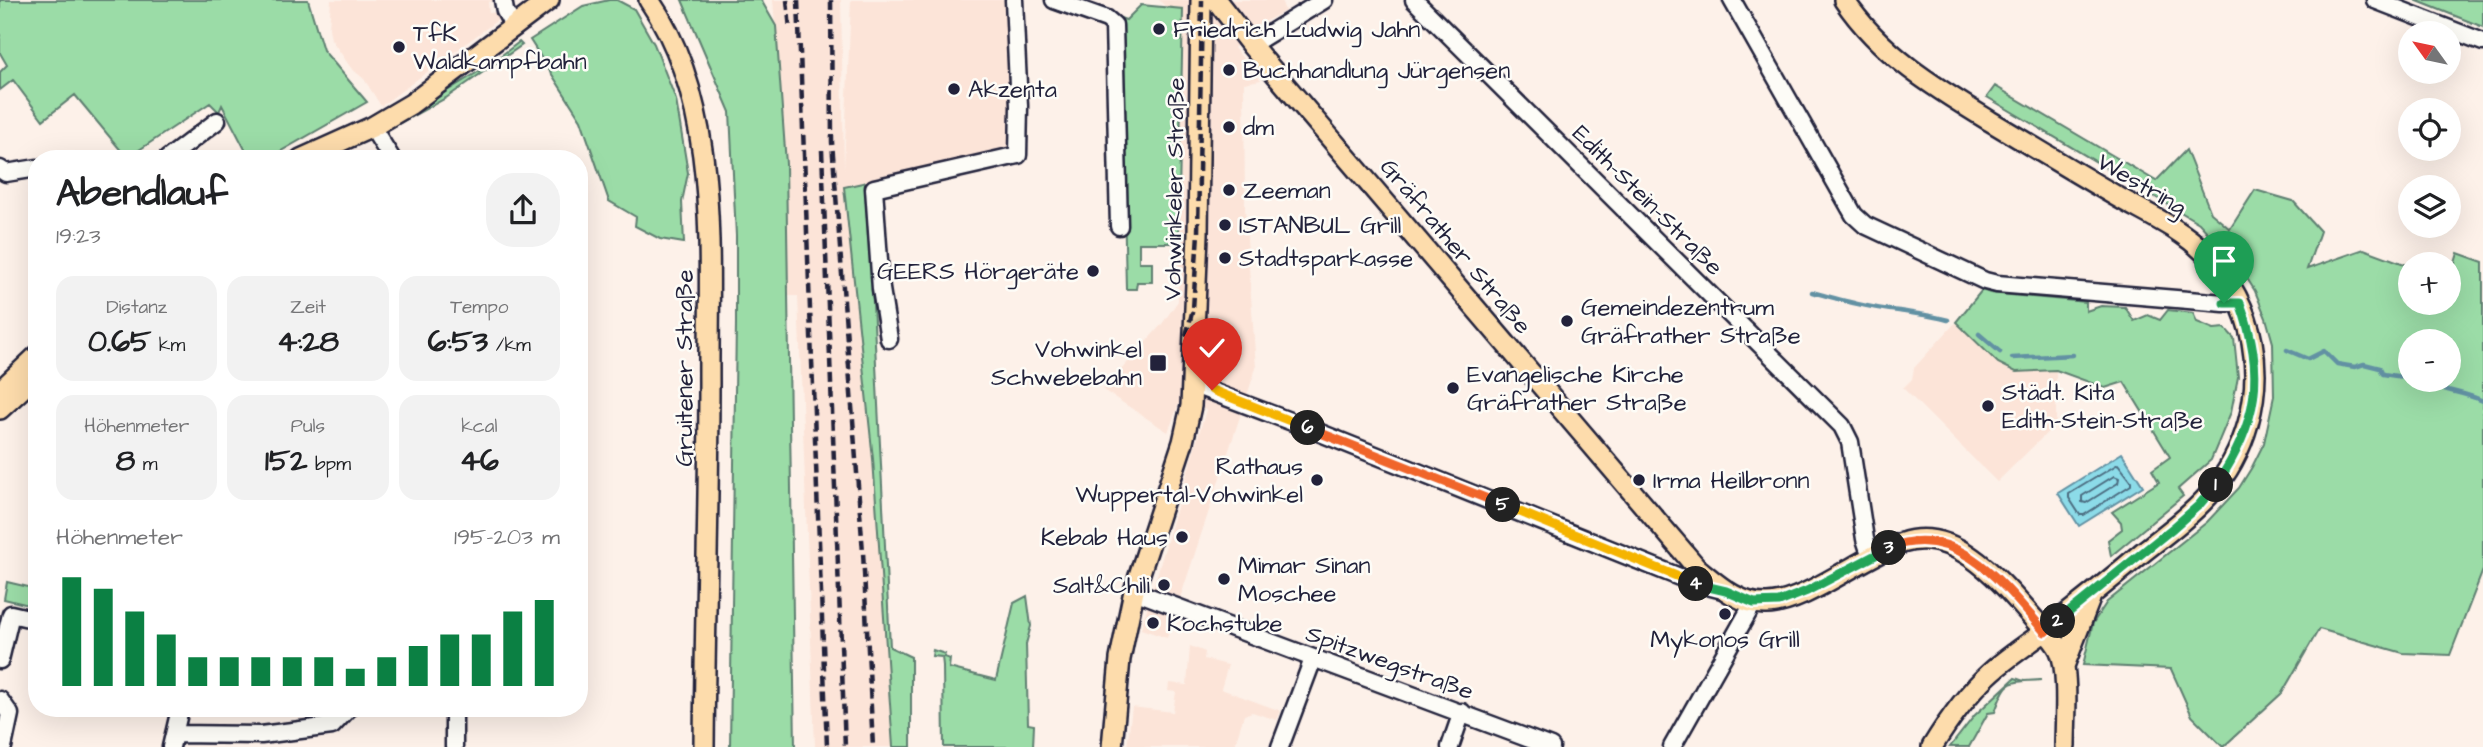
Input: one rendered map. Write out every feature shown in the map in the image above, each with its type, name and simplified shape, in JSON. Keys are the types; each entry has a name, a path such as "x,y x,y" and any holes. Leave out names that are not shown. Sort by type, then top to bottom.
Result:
{"main road":[{"path":"321,150 372,127 411,104 549,0"},
{"name":"Vohwinkeler Straße","path":"1112,747 1120,659 1134,591 1184,442 1194,385 1201,0"},
{"name":"Gräfrather Straße","path":"1216,0 1306,110 1697,568 1726,591 1754,603"},
{"name":"Westring","path":"1844,0 1873,37 1912,71 2050,158 2179,233 2202,251 2227,279 2240,303 2252,342 2255,367 2254,397 2249,424 2235,455 2211,493 2092,594 1988,675 1954,713 1932,747"},
{"name":"Gruitener Straße","path":"648,1 680,57 696,105 704,161 708,251 709,523 704,747"},
{"path":"0,391 28,365"},
{"path":"0,409 28,389"},
{"path":"1754,603 1766,604 1790,598 1871,557 1912,540 1933,540 1956,548 2002,584 2060,652 2064,666 2065,747"},
{"path":"2064,666 2092,594"}],"street":[{"path":"503,0 505,11 514,28"},
{"path":"889,339 881,289 874,188 1018,156 1019,106 1014,0"},
{"path":"1055,0 1107,19 1114,25 1119,226"},
{"path":"1251,45 1324,0"},
{"name":"Edith-Stein-Straße","path":"1414,0 1842,426 1850,442 1865,539 1871,557"},
{"path":"1732,0 1854,215 1865,225 1997,284 2240,303"},
{"path":"2375,0 2483,42"},
{"path":"179,150 217,121"},
{"path":"372,127 386,150"},
{"path":"2,175 28,170"},
{"path":"1194,385 1692,582 1726,591"},
{"name":"Spitzwegstraße","path":"1134,591 1551,747"},
{"path":"1672,747 1754,603"},
{"path":"0,660 5,611 28,617"},
{"path":"1280,747 1313,659"},
{"path":"0,700 10,714 3,747"},
{"path":"1450,747 1462,712"},
{"path":"178,717 174,740 261,736 332,726 340,717"},
{"path":"454,717 454,747"}],"shaded area":[{"name":"TfK Waldkampfbahn","path":"331,0 499,0 488,2 489,13 501,12 503,16 381,106 364,79 351,68 331,39"},
{"path":"773,0 841,0 844,168 851,0 1008,0 1013,153 844,187 873,459 893,747 815,747 798,296 788,296 786,164"},
{"path":"1159,0 1281,0 1285,11 1256,26 1234,48 1261,80 1244,83 1245,209 1256,368 1167,638 1141,629 1206,410 1180,401 1168,432 1103,390 1162,324 1178,301 1183,9 1166,7"},
{"name":"Städt. Kita Edith-Stein-Straße","path":"1956,322 1998,363 2015,371 2056,370 2056,424 1997,482 1903,388 1912,379 1914,368"},
{"path":"1190,646 1205,652 1204,659 1228,665 1221,689 1281,711 1277,720 1252,712 1244,715 1234,747 1127,747 1132,707 1173,712 1176,692 1168,691 1169,683 1187,685"}],"green space":[{"path":"0,0 308,0 323,50 367,102 283,150 245,150 222,105 219,112 210,103 139,150 120,150 75,95 43,120 13,80 0,90 0,72 7,65 0,53"},
{"path":"617,0 634,9 654,44 676,100 688,173 682,202 684,243 660,239 635,226 636,217 609,201 581,120 530,40 583,6"},
{"path":"682,0 761,0 776,26 786,164 795,747 730,747 736,236 730,112"},
{"path":"2415,0 2483,0 2483,27"},
{"path":"1141,5 1183,9 1178,243 1139,243 1139,262 1152,262 1152,282 1137,282 1136,289 1126,289 1120,18 1126,20"},
{"path":"519,42 522,45 446,98 387,130 486,67"},
{"path":"1995,86 2156,181 2186,150 2211,213 2230,229 2255,190 2293,201 2320,231 2307,269 2364,249 2398,262 2398,315 2461,315 2461,254 2483,262 2483,570 2450,655 2403,653 2319,629 2282,693 2223,747 2192,716 2171,669 2083,665 2093,623 2107,602 2207,522 2239,488 2264,443 2274,396 2273,343 2266,318 2255,291 2241,269 2199,223 1987,97"},
{"path":"867,182 890,647 911,657 911,747 893,747 873,459 844,187"},
{"path":"1982,290 2086,302 2086,311 2101,306 2125,307 2134,321 2148,315 2160,320 2168,310 2193,313 2197,322 2214,329 2225,328 2234,338 2238,377 2231,412 2211,460 2178,489 2183,496 2111,556 2108,540 2122,529 2121,522 2112,512 2159,482 2152,470 2170,457 2124,382 2105,388 2056,370 2016,372 1998,363 1956,322"},
{"path":"7,582 28,587 28,605 4,599"},
{"path":"1027,596 1031,626 1026,644 1028,724 1034,725 1033,747 944,747 942,657 932,656 933,650 950,659 949,668 996,680 1014,603"},
{"path":"2015,678 2024,681 2010,684 2006,688 1995,712 1988,713 1969,747 1950,747 1975,715"}],"water":[{"path":"2122,453 2143,486 2079,526 2058,493"}],"waterway":[{"path":"1812,292 1866,306 1948,320"},
{"path":"1979,334 2000,352"},
{"path":"2287,350 2308,359 2324,351 2337,364 2355,367 2364,364 2380,368 2383,374 2398,376"},
{"path":"2012,358 2073,355"},
{"path":"2455,392 2483,401"}],"railway":[{"path":"787,0 790,29"},
{"path":"798,0 827,747"},
{"path":"831,0 832,142 863,552 873,747"},
{"path":"1186,336 1193,309 1198,233 1202,0"},
{"path":"822,150 845,747"}],"place":[{"name":"Friedrich Ludwig Jahn","path":"1159,29"},
{"name":"TfK Waldkampfbahn","path":"399,47"},
{"name":"Buchhandlung Jürgensen","path":"1229,70"},
{"name":"Akzenta","path":"954,89"},
{"name":"dm","path":"1229,127"},
{"name":"Zeeman","path":"1229,190"},
{"name":"ISTANBUL Grill","path":"1225,225"},
{"name":"Stadtsparkasse","path":"1225,258"},
{"name":"GEERS Hörgeräte","path":"1093,271"},
{"name":"Gemeindezentrum Gräfrather Straße","path":"1567,321"},
{"name":"Vohwinkel Schwebebahn","path":"1158,363"},
{"name":"Evangelische Kirche Gräfrather Straße","path":"1453,388"},
{"name":"Städt. Kita Edith-Stein-Straße","path":"1988,406"},
{"name":"Rathaus Wuppertal-Vohwinkel","path":"1317,480"},
{"name":"Irma Heilbronn","path":"1639,480"},
{"name":"Kebab Haus","path":"1182,537"},
{"name":"Mimar Sinan Moschee","path":"1224,579"},
{"name":"Salt&Chili","path":"1164,585"},
{"name":"Mykonos Grill","path":"1725,614"},
{"name":"Kochstube","path":"1153,623"}],"route":[{"path":"1212,390 1692,582 1726,591 1754,603 1766,604 1790,598 1901,543 1933,540 1956,548 1985,569 2010,592 2045,632 2199,505 2231,464 2249,424 2254,397 2255,367 2252,342 2240,303 2224,303"}]}
